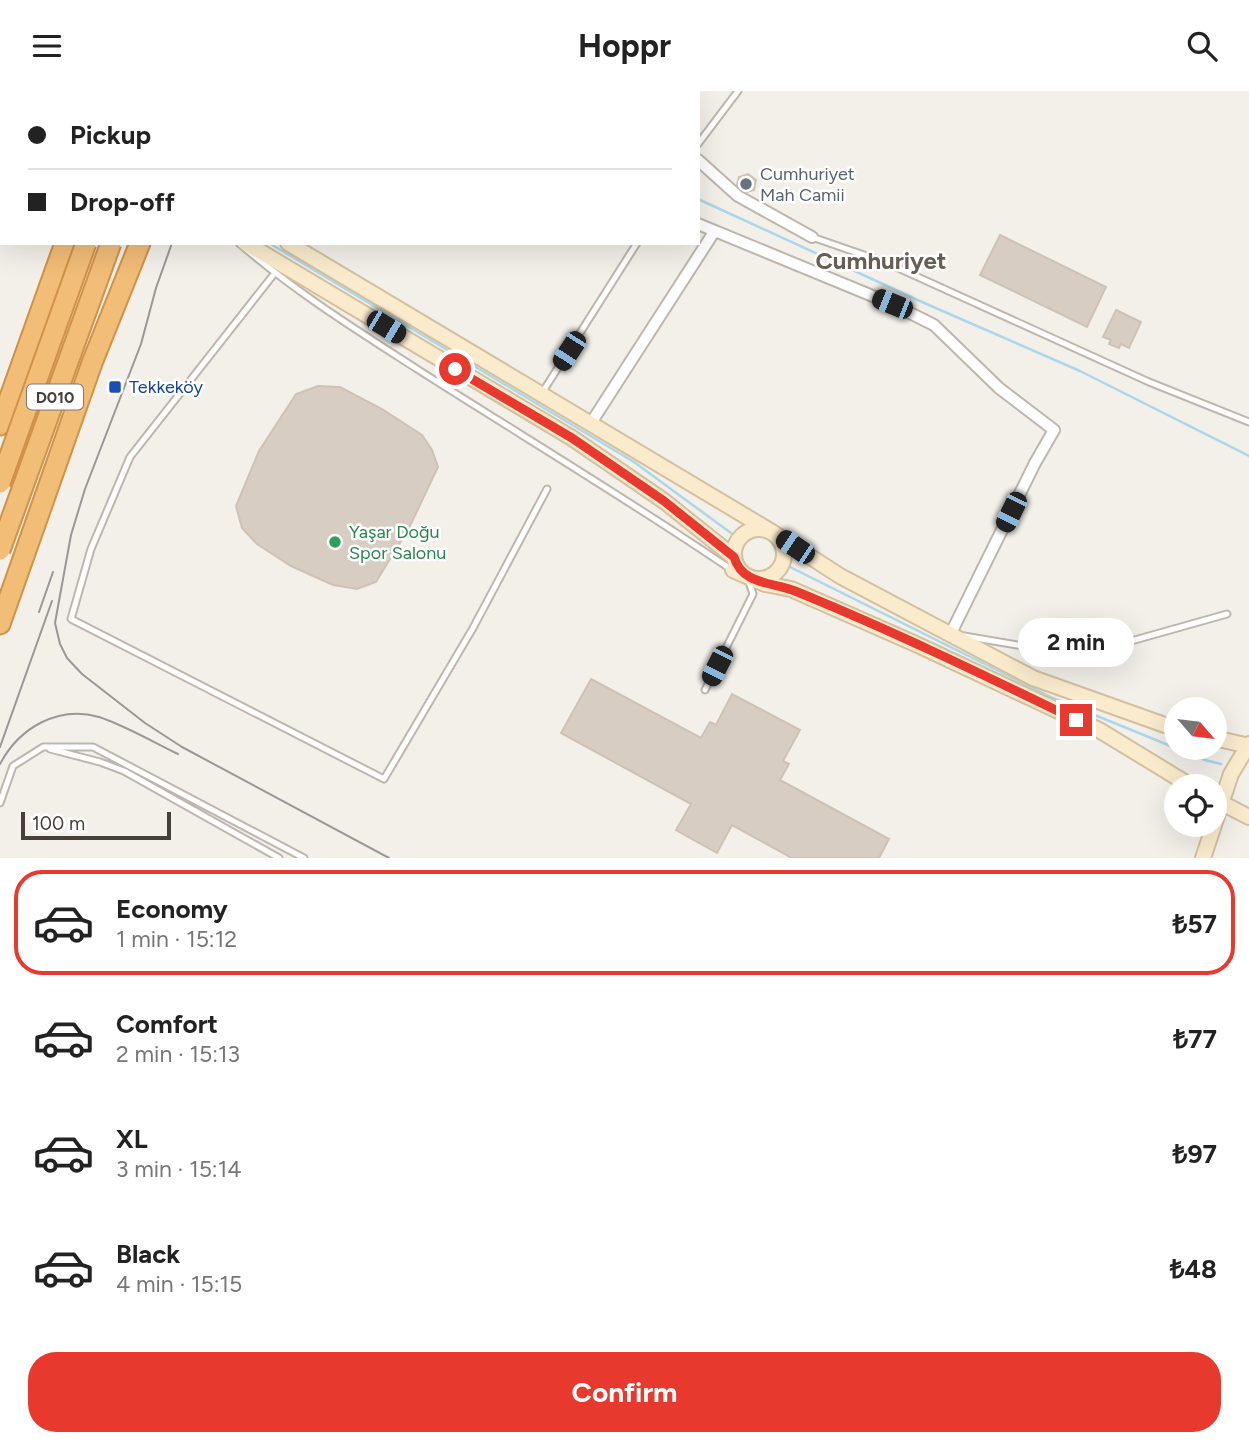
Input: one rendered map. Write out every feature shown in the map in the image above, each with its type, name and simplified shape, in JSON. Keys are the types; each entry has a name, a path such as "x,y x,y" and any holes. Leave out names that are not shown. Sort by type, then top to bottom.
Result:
{"highway":[{"path":"0,425 6,387 64,245"},
{"name":"D010","path":"0,483 85,245"},
{"name":"D010","path":"0,550 110,245"},
{"path":"0,624 111,315 139,245"},
{"path":"48,289 65,279 85,279 97,285 106,296 111,315"}],"street":[{"path":"700,162 738,196 811,237"},
{"path":"700,225 892,304 934,325 999,388 1054,430 951,633"},
{"path":"591,423 715,232"},
{"path":"249,245 572,438 664,501 747,576 765,584 792,589 994,680 1099,730 1171,774"},
{"path":"291,245 542,393 840,576 1032,678 1164,725"},
{"path":"733,564 737,541 749,530 757,528 772,532 783,545 783,562 779,570 764,579 747,576"},
{"path":"1227,741 1249,745 1227,783"},
{"path":"1227,806 1249,817"},
{"path":"1203,858 1209,837"}],"lane":[{"path":"700,141 738,91"},
{"path":"811,237 887,263 1149,382 1249,422"},
{"path":"241,245 274,274 319,306 494,418 733,564"},
{"path":"542,393 636,245"},
{"path":"274,274 130,457 91,549 71,619 384,779 472,628 547,489"},
{"path":"705,690 753,594 747,576"},
{"path":"951,633 1059,652 1117,645 1227,614"},
{"path":"0,803 13,765 43,747 93,747 304,858"},
{"path":"43,747 124,771 279,858"}],"building":[{"name":"Cumhuriyet Mah Camii","path":"748,174 756,180 754,190 747,192 737,185 739,177"},
{"path":"1000,235 1106,287 1087,327 980,275"},
{"path":"1116,310 1141,322 1129,348 1121,344 1119,348 1109,344 1111,340 1103,337"},
{"path":"318,386 340,387 382,409 422,435 432,450 438,467 409,528 376,582 357,589 333,585 291,566 257,544 242,528 236,506 259,451 296,394"},
{"path":"591,679 701,738 710,722 716,725 732,694 800,730 783,761 789,764 780,780 889,839 879,858 792,858 732,825 717,853 676,830 691,804 561,733"}],"waterway":[{"path":"700,200 1080,371 1249,456"},
{"path":"272,245 634,462 731,533"},
{"path":"788,566 1053,698 1205,760 1221,764"}],"tram line":[{"path":"171,245 141,344 85,489 71,535 55,623 60,644 67,658 82,674 145,723 182,747 389,858"},
{"path":"39,612 53,572"},
{"path":"0,747 52,601"},
{"path":"0,764 8,751 29,730 55,717 69,714 84,714 109,720 178,754"}],"place":[{"name":"Cumhuriyet Mah Camii","path":"746,184"},
{"name":"Tekkeköy","path":"115,387"},
{"name":"Yaşar Doğu Spor Salonu","path":"335,542"}],"district":[{"name":"Cumhuriyet","path":"881,261"}],"route":[{"path":"455,369 572,438 664,501 734,557 736,565 747,576 765,584 792,589 1076,720"}]}
